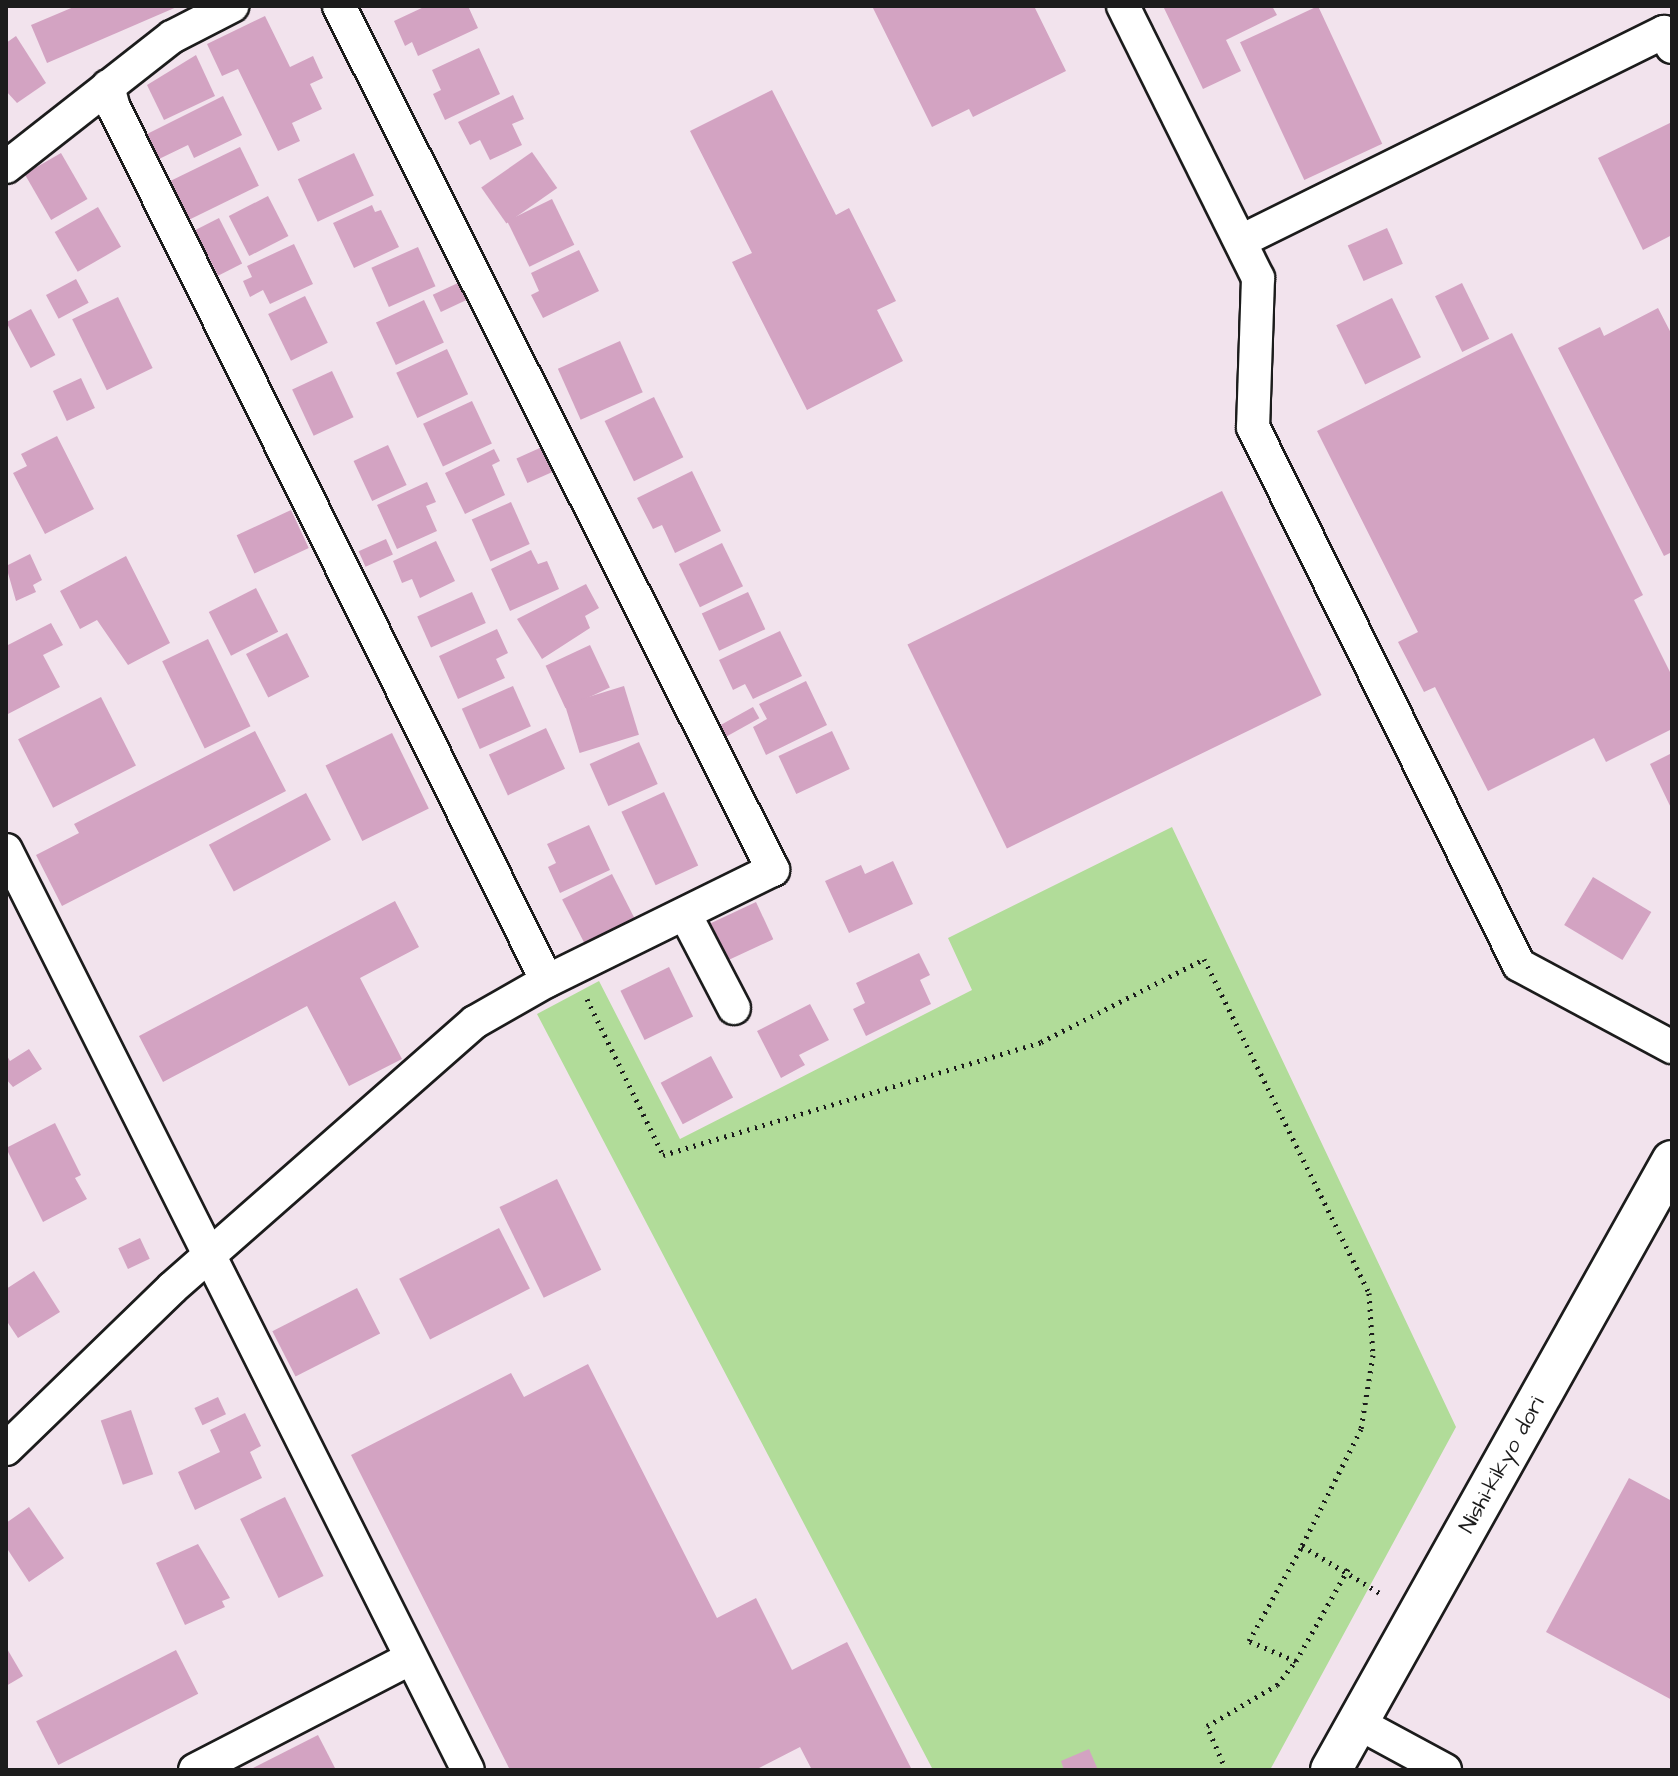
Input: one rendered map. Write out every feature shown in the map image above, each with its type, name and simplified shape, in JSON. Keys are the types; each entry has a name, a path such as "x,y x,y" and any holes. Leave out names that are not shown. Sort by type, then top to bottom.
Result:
{"street":[{"path":"6,167 172,37 232,6"},
{"path":"6,1449 172,1288 213,1258 452,1041 560,975 773,870 339,6"},
{"path":"1123,6 1258,278 1253,427 1519,965 1672,1047"},
{"path":"1241,241 1664,32 1672,47"},
{"path":"108,86 121,122 560,975"},
{"path":"6,850 468,1770"},
{"path":"685,914 734,1008"},
{"name":"Nishi-kikyo dori","path":"1331,1770 1672,1161"},
{"path":"195,1770 411,1658"},
{"path":"1358,1723 1445,1770"}],"path":[{"path":"560,975 663,1155 1041,1042 1204,959 1369,1293 1373,1355 1361,1429 1302,1546 1249,1641 1296,1661"},
{"path":"1302,1546 1348,1569 1383,1595"},
{"path":"1226,1770 1207,1726 1277,1685 1296,1661 1348,1569"}],"green space":[{"path":"1172,827 1456,1427 1270,1770 933,1770 537,1014 599,981 680,1139 972,990 948,938"}],"building":[{"path":"76,6 179,6 47,63 31,25"},
{"path":"426,6 468,6 478,28 418,56 412,42 405,46 394,21"},
{"path":"872,6 1034,6 1066,71 973,117 969,109 932,127"},
{"path":"1163,6 1272,6 1277,15 1226,40 1241,71 1203,89"},
{"path":"1318,6 1382,144 1304,180 1240,42"},
{"path":"265,16 290,67 313,56 323,78 310,84 322,109 292,123 300,141 278,151 238,69 222,76 207,44"},
{"path":"16,36 46,83 17,103 6,91 6,43"},
{"path":"479,48 500,94 445,120 433,94 441,90 432,70"},
{"path":"196,55 215,96 164,120 147,85"},
{"path":"772,90 836,215 849,208 896,301 877,310 903,361 807,410 732,262 752,253 690,131"},
{"path":"513,95 524,119 512,124 522,145 490,160 480,140 470,145 458,122"},
{"path":"223,96 242,135 194,158 188,145 159,159 147,134"},
{"path":"1672,122 1672,235 1643,250 1598,158"},
{"path":"240,147 259,186 190,219 171,181"},
{"path":"532,152 557,188 506,224 481,188"},
{"path":"61,153 88,199 51,220 25,174"},
{"path":"354,153 374,196 318,222 298,179"},
{"path":"268,196 288,236 249,256 229,216"},
{"path":"552,199 574,245 529,267 507,221"},
{"path":"372,205 375,212 381,210 399,247 354,268 333,223"},
{"path":"98,207 121,247 78,272 55,232"},
{"path":"219,218 242,263 218,276 195,230"},
{"path":"1387,228 1403,264 1364,281 1348,245"},
{"path":"294,244 313,284 270,304 263,290 250,297 243,281 252,277 247,266"},
{"path":"418,247 435,286 389,307 371,268"},
{"path":"579,250 599,291 543,318 531,295 539,291 531,273"},
{"path":"76,279 89,303 59,319 46,295"},
{"path":"460,282 468,299 441,312 433,295"},
{"path":"1462,283 1489,339 1462,352 1435,296"},
{"path":"305,296 328,343 291,361 268,314"},
{"path":"118,297 153,368 107,390 72,319"},
{"path":"1392,298 1421,357 1365,384 1336,325"},
{"path":"424,300 444,343 396,365 376,322"},
{"path":"1658,308 1672,335 1672,552 1664,556 1558,348 1600,327 1604,336"},
{"path":"31,309 55,355 31,368 6,322"},
{"path":"1512,333 1643,595 1634,600 1672,676 1672,729 1606,762 1594,738 1488,791 1435,687 1424,692 1398,642 1418,632 1317,431"},
{"path":"620,341 643,392 581,420 558,369"},
{"path":"447,349 468,394 417,418 396,373"},
{"path":"332,371 354,417 314,436 292,390"},
{"path":"81,378 95,408 67,421 53,391"},
{"path":"654,397 683,457 634,481 605,421"},
{"path":"472,401 492,444 443,466 423,424"},
{"path":"57,436 94,509 45,534 13,473 27,466 21,454"},
{"path":"388,445 407,485 372,501 354,461"},
{"path":"542,447 553,472 527,483 516,458"},
{"path":"494,449 500,461 492,465 505,495 465,514 445,473"},
{"path":"692,471 721,531 675,553 662,525 653,529 637,498"},
{"path":"427,482 436,502 426,506 437,531 397,549 377,505"},
{"path":"1222,491 1322,695 1007,848 907,644"},
{"path":"511,502 530,544 490,562 472,519"},
{"path":"291,510 309,548 254,573 237,535"},
{"path":"386,539 393,555 366,567 359,551"},
{"path":"436,541 455,581 420,598 412,579 402,583 393,561"},
{"path":"722,543 743,586 700,607 679,564"},
{"path":"531,550 538,564 547,561 559,589 510,611 491,569"},
{"path":"30,554 42,580 33,585 36,592 16,601 6,566"},
{"path":"126,556 170,643 128,665 97,620 80,629 60,591"},
{"path":"586,584 599,608 585,616 590,628 542,659 517,619"},
{"path":"256,588 278,632 231,656 209,612"},
{"path":"472,592 486,623 431,647 417,616"},
{"path":"748,592 765,629 719,651 702,614"},
{"path":"51,623 63,645 43,655 60,687 6,715 6,646"},
{"path":"497,629 508,653 496,659 505,678 458,699 439,656"},
{"path":"780,631 802,676 753,699 745,684 733,690 719,660"},
{"path":"287,633 309,677 268,698 246,654"},
{"path":"208,639 251,726 205,749 162,661"},
{"path":"590,645 610,688 565,708 546,666"},
{"path":"806,681 827,725 766,755 753,727 767,719 759,704"},
{"path":"513,686 531,726 480,749 462,709"},
{"path":"624,686 639,735 580,753 565,704"},
{"path":"101,697 136,766 53,808 18,739"},
{"path":"753,707 759,718 726,737 720,725"},
{"path":"546,728 565,769 508,795 489,755"},
{"path":"255,731 286,791 62,906 36,855 79,833 74,824"},
{"path":"832,731 850,769 796,794 779,756"},
{"path":"392,733 429,808 362,841 325,765"},
{"path":"639,742 658,784 608,806 590,764"},
{"path":"1672,753 1672,810 1650,764"},
{"path":"664,792 698,865 656,885 621,812"},
{"path":"306,793 331,840 234,891 209,845"},
{"path":"589,825 610,870 560,893 548,867 556,863 547,844"},
{"path":"893,861 913,904 849,933 825,881 861,865 865,874"},
{"path":"612,874 635,919 585,945 562,899"},
{"path":"1593,877 1651,912 1622,960 1564,925"},
{"path":"395,901 419,947 360,978 402,1059 349,1086 307,1006 163,1082 139,1036"},
{"path":"756,902 773,939 728,960 711,923"},
{"path":"919,953 930,975 920,980 931,1004 866,1036 853,1009 865,1003 856,983"},
{"path":"669,967 693,1016 645,1040 620,991"},
{"path":"810,1004 829,1040 799,1055 805,1065 781,1078 757,1031"},
{"path":"29,1049 42,1069 13,1087 6,1079 6,1054 10,1061"},
{"path":"711,1056 733,1097 683,1124 661,1083"},
{"path":"55,1123 81,1175 75,1178 87,1199 43,1222 6,1148"},
{"path":"557,1179 601,1270 544,1298 499,1207"},
{"path":"499,1228 530,1289 430,1339 399,1279"},
{"path":"140,1238 150,1259 128,1269 118,1248"},
{"path":"34,1271 60,1312 18,1338 6,1320 6,1289"},
{"path":"357,1288 380,1333 296,1377 272,1331"},
{"path":"588,1364 717,1618 756,1598 792,1670 847,1642 912,1770 812,1770 800,1747 755,1770 510,1770 351,1455 511,1373 524,1397"},
{"path":"218,1397 226,1414 202,1425 194,1408"},
{"path":"131,1410 153,1474 123,1485 101,1420"},
{"path":"245,1413 261,1446 250,1452 262,1478 195,1510 178,1472 220,1452 210,1430"},
{"path":"1629,1478 1672,1501 1672,1700 1546,1632"},
{"path":"285,1497 324,1576 279,1598 240,1519"},
{"path":"29,1507 64,1558 29,1582 6,1547 6,1523"},
{"path":"198,1544 230,1598 222,1601 225,1607 185,1625 156,1563"},
{"path":"6,1647 23,1676 6,1686"},
{"path":"176,1650 198,1694 58,1765 36,1721"},
{"path":"318,1735 336,1770 249,1770"},
{"path":"1089,1749 1098,1770 1064,1770 1061,1761"}]}
